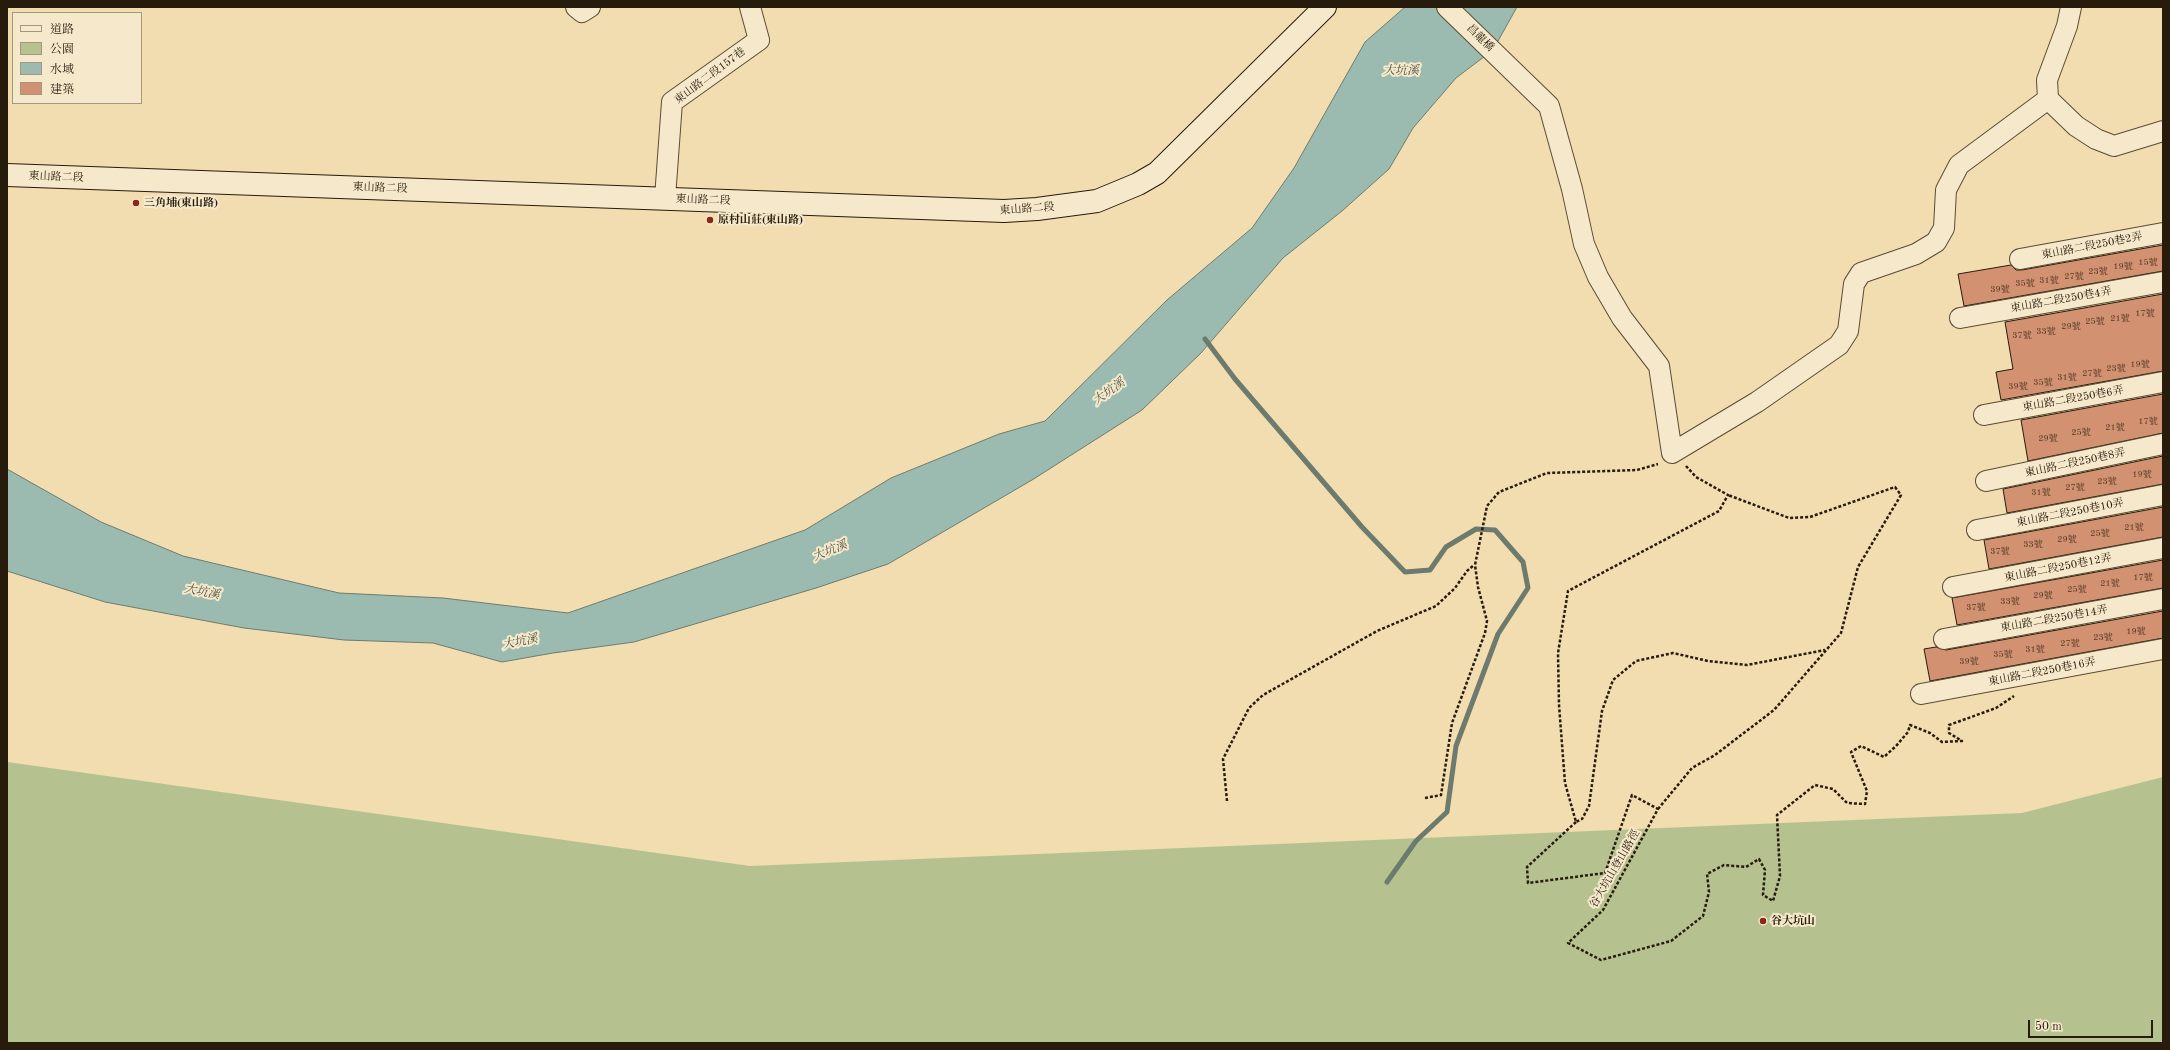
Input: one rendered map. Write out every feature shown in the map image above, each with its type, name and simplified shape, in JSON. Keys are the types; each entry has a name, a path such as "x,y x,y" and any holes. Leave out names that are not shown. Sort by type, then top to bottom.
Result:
{"main road":[{"name":"東山路二段","path":"7,175 665,198 1004,212 1037,209 1097,201 1138,184 1157,173 1325,7"}],"street":[{"path":"576,7 582,12 590,7"},
{"name":"東山路二段157巷","path":"665,198 672,102 759,40 750,7"},
{"name":"昌龍橋","path":"1448,7 1549,106 1572,189 1584,244 1598,277 1622,318 1659,366 1672,453"},
{"path":"2071,7 2067,26 2047,80 2048,98 2076,126 2096,139 2114,146 2163,131"},
{"path":"1672,453 1757,402 1839,345 1848,331 1854,284 1861,273 1916,254 1936,242 1944,228 1946,190 1959,165 2048,98"},
{"name":"東山路二段250巷2弄","path":"2020,259 2163,232"},
{"name":"東山路二段250巷4弄","path":"1960,318 2163,282"},
{"name":"東山路二段250巷6弄","path":"1984,415 2163,382"},
{"name":"東山路二段250巷8弄","path":"1986,481 2163,444"},
{"name":"東山路二段250巷10弄","path":"1977,530 2163,495"},
{"name":"東山路二段250巷12弄","path":"1953,587 2163,548"},
{"name":"東山路二段250巷14弄","path":"1944,639 2163,599"},
{"name":"東山路二段250巷16弄","path":"1921,694 2163,649"}],"path":[{"path":"1425,798 1441,795 1452,723 1485,633 1487,621 1478,587 1475,565 1487,506 1499,492 1547,473 1637,470 1658,464 1672,453 1696,477 1728,495 1789,518 1810,516 1895,487 1901,495 1858,567 1841,633 1774,710 1715,755 1692,768 1658,809"},
{"path":"1728,495 1719,511 1568,591 1558,653 1559,705 1565,783 1576,822 1582,819 1589,806 1602,711 1613,680 1636,661 1673,654 1708,661 1748,665 1825,650"},
{"path":"1227,802 1223,758 1248,708 1263,695 1377,631 1436,606 1455,588 1467,571 1475,565"},
{"name":"谷大坑山登山路徑","path":"1576,822 1527,867 1528,883 1605,872 1632,795 1658,809 1603,910 1568,943 1601,960 1671,941 1703,916 1709,892 1707,874 1724,865 1746,867 1759,858 1765,870 1763,895 1773,901 1780,876 1776,829 1777,815 1815,785 1834,789 1846,804 1865,804 1867,791 1851,752 1860,746 1884,757 1908,732 1910,725 1930,733 1942,742 1962,741 1949,733 1949,725 1996,708 2026,688 2034,674"}],"green space":[{"path":"7,762 750,866 2022,813 2163,777 2163,1043 7,1043"}],"water":[{"name":"大坑溪","path":"1405,7 1517,7 1493,50 1456,78 1413,128 1389,169 1342,211 1283,258 1201,353 1142,410 1032,480 888,564 816,588 634,642 553,653 502,662 433,643 344,640 244,628 105,602 7,571 7,469 101,522 183,556 339,593 443,598 568,613 805,530 891,478 999,434 1045,421 1167,300 1252,228 1294,168 1365,42"}],"building":[{"path":"2163,245 2163,271 1964,306 1958,274 2011,265 2016,270 2022,270"},
{"path":"2163,294 2163,371 2001,400 1996,372 2013,369 2005,322"},
{"path":"2163,394 2163,433 2028,461 2021,420"},
{"path":"2163,456 2163,484 2007,513 2003,489"},
{"path":"2163,507 2163,537 1989,569 1984,540"},
{"path":"2163,560 2163,588 1957,625 1952,598"},
{"path":"2163,611 2163,638 1930,681 1924,649 1936,647 1946,650"}],"waterway":[{"path":"1205,339 1235,379 1362,527 1405,572 1430,570 1446,547 1476,529 1495,530 1523,562 1528,588 1498,634 1456,746 1447,812 1416,841 1387,882"}],"place":[{"name":"三角埔(東山路)","path":"136,203"},
{"name":"原村山莊(東山路)","path":"710,220"},
{"name":"谷大坑山","path":"1763,921"}]}
